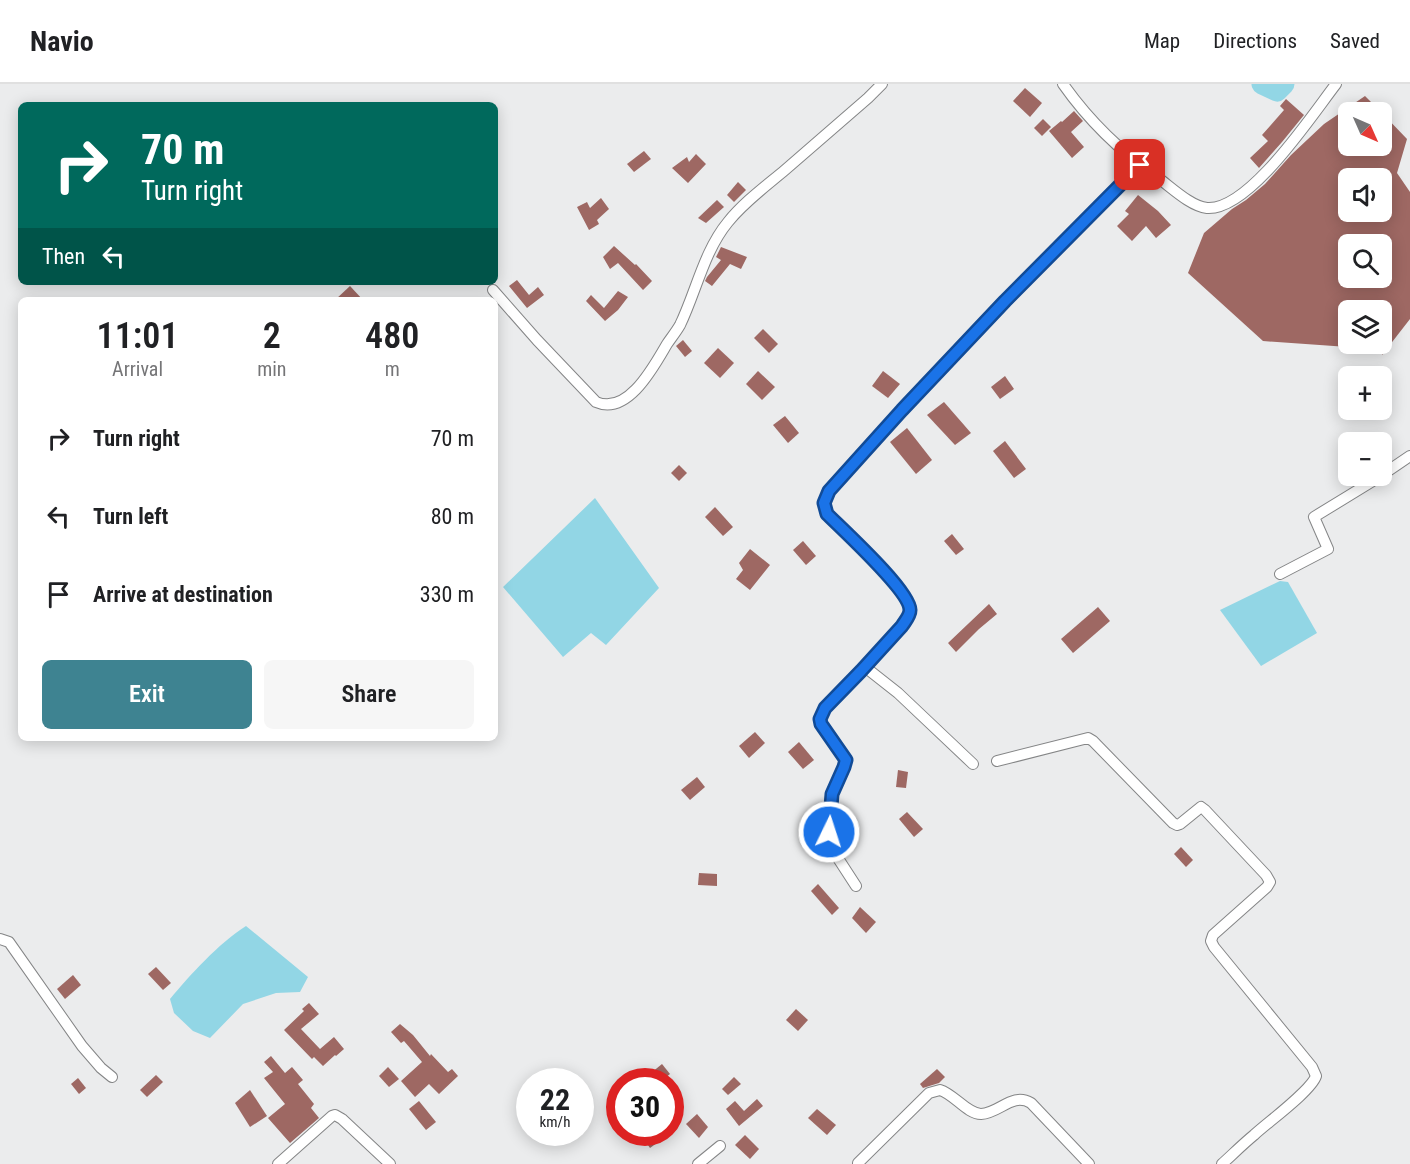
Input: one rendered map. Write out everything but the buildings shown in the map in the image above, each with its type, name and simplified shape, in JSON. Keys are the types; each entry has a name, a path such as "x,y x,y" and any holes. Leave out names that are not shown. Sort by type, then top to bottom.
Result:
{"street":[{"path":"493,290 596,402 610,405 620,401 644,381 678,327 711,249 729,220 882,84"},
{"path":"1063,84 1105,135 1140,165 1194,205 1209,208 1224,204 1241,194 1275,162 1336,84"},
{"path":"856,886 832,849 829,832 832,794 846,760 821,724 820,719 825,708 865,667 908,617 910,611 909,604 900,591 827,514 824,503 829,491 902,410 1010,296 1140,165"},
{"path":"1392,468 1410,456"},
{"path":"1280,574 1328,549 1314,517 1363,486"},
{"path":"865,667 906,700 973,764"},
{"path":"997,761 1088,738 1173,823 1180,824 1201,807 1266,874 1270,882 1267,886 1213,935 1211,941 1312,1067 1316,1076 1314,1082 1222,1164"},
{"path":"0,939 9,942 82,1046 112,1077"},
{"path":"858,1163 929,1093 940,1090 952,1096 971,1112 981,1114 1017,1099 1025,1099 1089,1164"},
{"path":"278,1164 335,1115 390,1164"},
{"path":"698,1164 720,1146"}],"water":[{"path":"595,498 659,588 606,645 591,633 563,657 503,587"},
{"path":"1280,581 1288,582 1317,633 1261,666 1220,610"},
{"path":"246,926 308,977 300,992 276,993 243,1004 210,1038 193,1031 174,1013 170,999 215,950"}],"waterway":[{"path":"1262,84 1277,91 1284,84"}],"route":[{"path":"829,832 832,794 846,760 821,724 820,719 831,701 902,626 910,611 905,597 827,514 824,503 829,491 1005,301 1140,165"}]}
